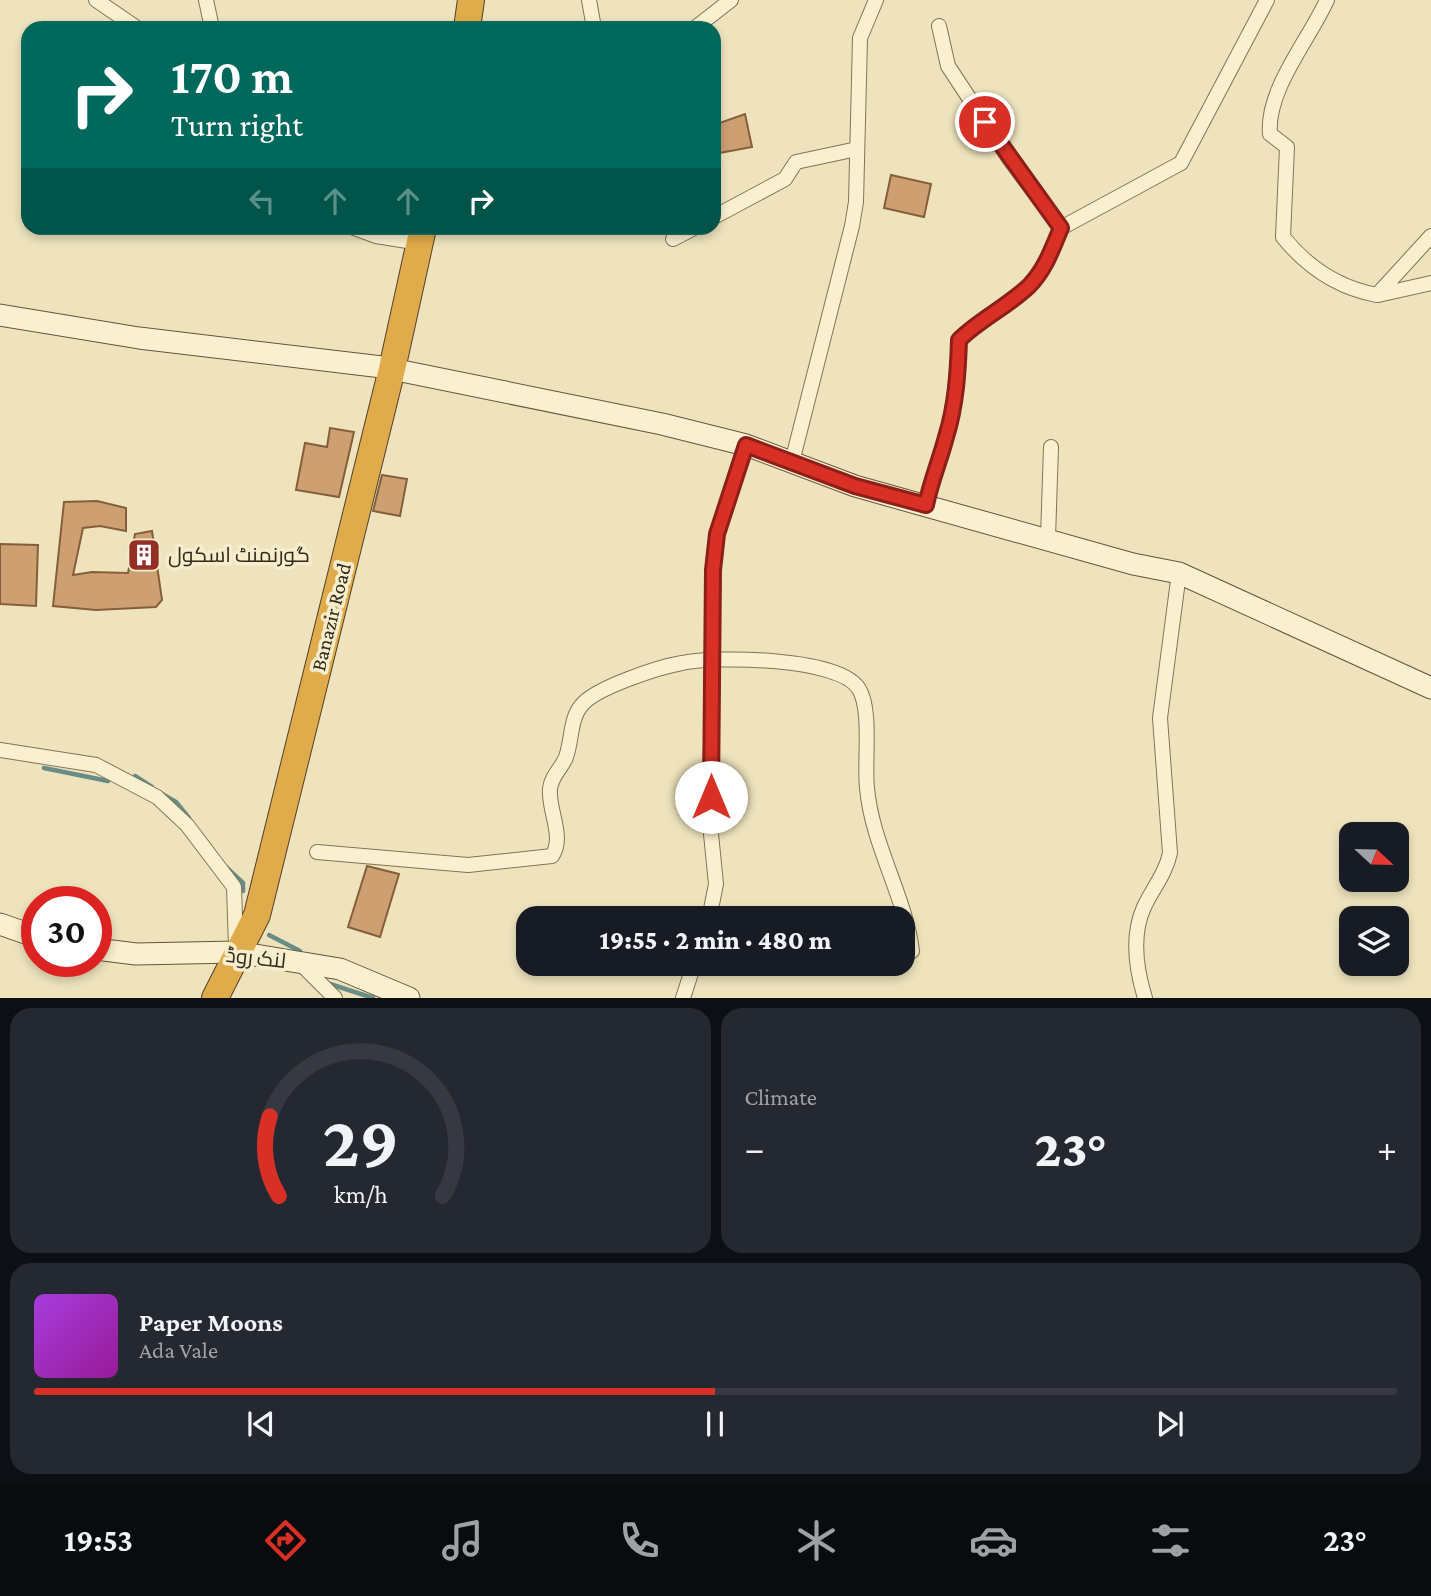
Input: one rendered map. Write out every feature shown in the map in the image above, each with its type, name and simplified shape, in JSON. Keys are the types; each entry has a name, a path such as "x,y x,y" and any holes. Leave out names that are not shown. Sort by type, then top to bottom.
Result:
{"highway":[{"path":"468,21 471,0"},
{"name":"Banazir Road","path":"215,998 257,915 392,369 422,235"}],"street":[{"path":"96,0 127,21"},
{"path":"206,0 210,21"},
{"path":"589,0 593,21"},
{"path":"704,21 731,0"},
{"path":"792,462 852,226 856,202 860,38 876,0"},
{"path":"926,505 934,469 947,437 958,378 959,340 975,324 1029,285 1047,261 1061,228 1181,163 1268,0"},
{"path":"1327,0 1298,50 1269,118 1270,135 1287,147 1283,237 1322,274 1356,291 1377,295 1431,283"},
{"path":"939,26 948,66 1010,160 1061,228"},
{"path":"721,213 785,179 796,162 857,149"},
{"path":"373,235 422,235"},
{"path":"673,239 681,235"},
{"path":"1377,295 1431,236"},
{"path":"0,315 139,338 392,369 662,424 746,445 855,486 1133,564 1180,573 1431,688"},
{"path":"712,906 716,884 710,824 713,570 717,534 746,445"},
{"path":"1048,538 1051,447"},
{"path":"1145,998 1136,971 1136,940 1143,909 1167,866 1170,853 1160,718 1180,573"},
{"path":"317,852 468,864 552,856 556,850 557,838 550,784 567,756 577,711 583,703 660,669 682,663 712,660 801,665 846,675 861,691 870,809 899,906"},
{"path":"0,750 96,765 157,797 181,819 234,887 236,952"},
{"path":"0,924 21,931"},
{"name":"لنک روڈ","path":"112,951 136,954 236,952 340,969 409,998"},
{"path":"300,963 335,998"},
{"path":"683,998 690,976"}],"building":[{"path":"745,114 752,147 721,153 721,123"},
{"path":"891,175 931,184 924,217 884,208"},
{"path":"330,428 354,432 339,497 296,490 305,443 327,447"},
{"path":"382,475 407,479 400,516 373,511"},
{"name":"گورنمنٹ اسکول","path":"97,501 126,508 126,531 100,526 83,528 73,575 92,572 128,573 135,534 152,531 162,600 156,607 96,610 53,606 64,502"},
{"path":"0,544 38,545 36,606 0,604"},
{"path":"367,866 399,874 380,937 348,927"}],"waterway":[{"path":"44,768 108,781"},
{"path":"135,776 152,787"},
{"path":"162,794 176,802 189,818"},
{"path":"226,867 243,883 243,891"},
{"path":"269,935 300,951"},
{"path":"330,984 373,998"}],"place":[{"name":"گورنمنٹ اسکول","path":"144,555"}],"route":[{"path":"711,797 713,570 717,534 746,445 855,486 926,505 934,469 947,437 958,378 959,340 975,324 1029,285 1047,261 1061,228 985,122"}]}
